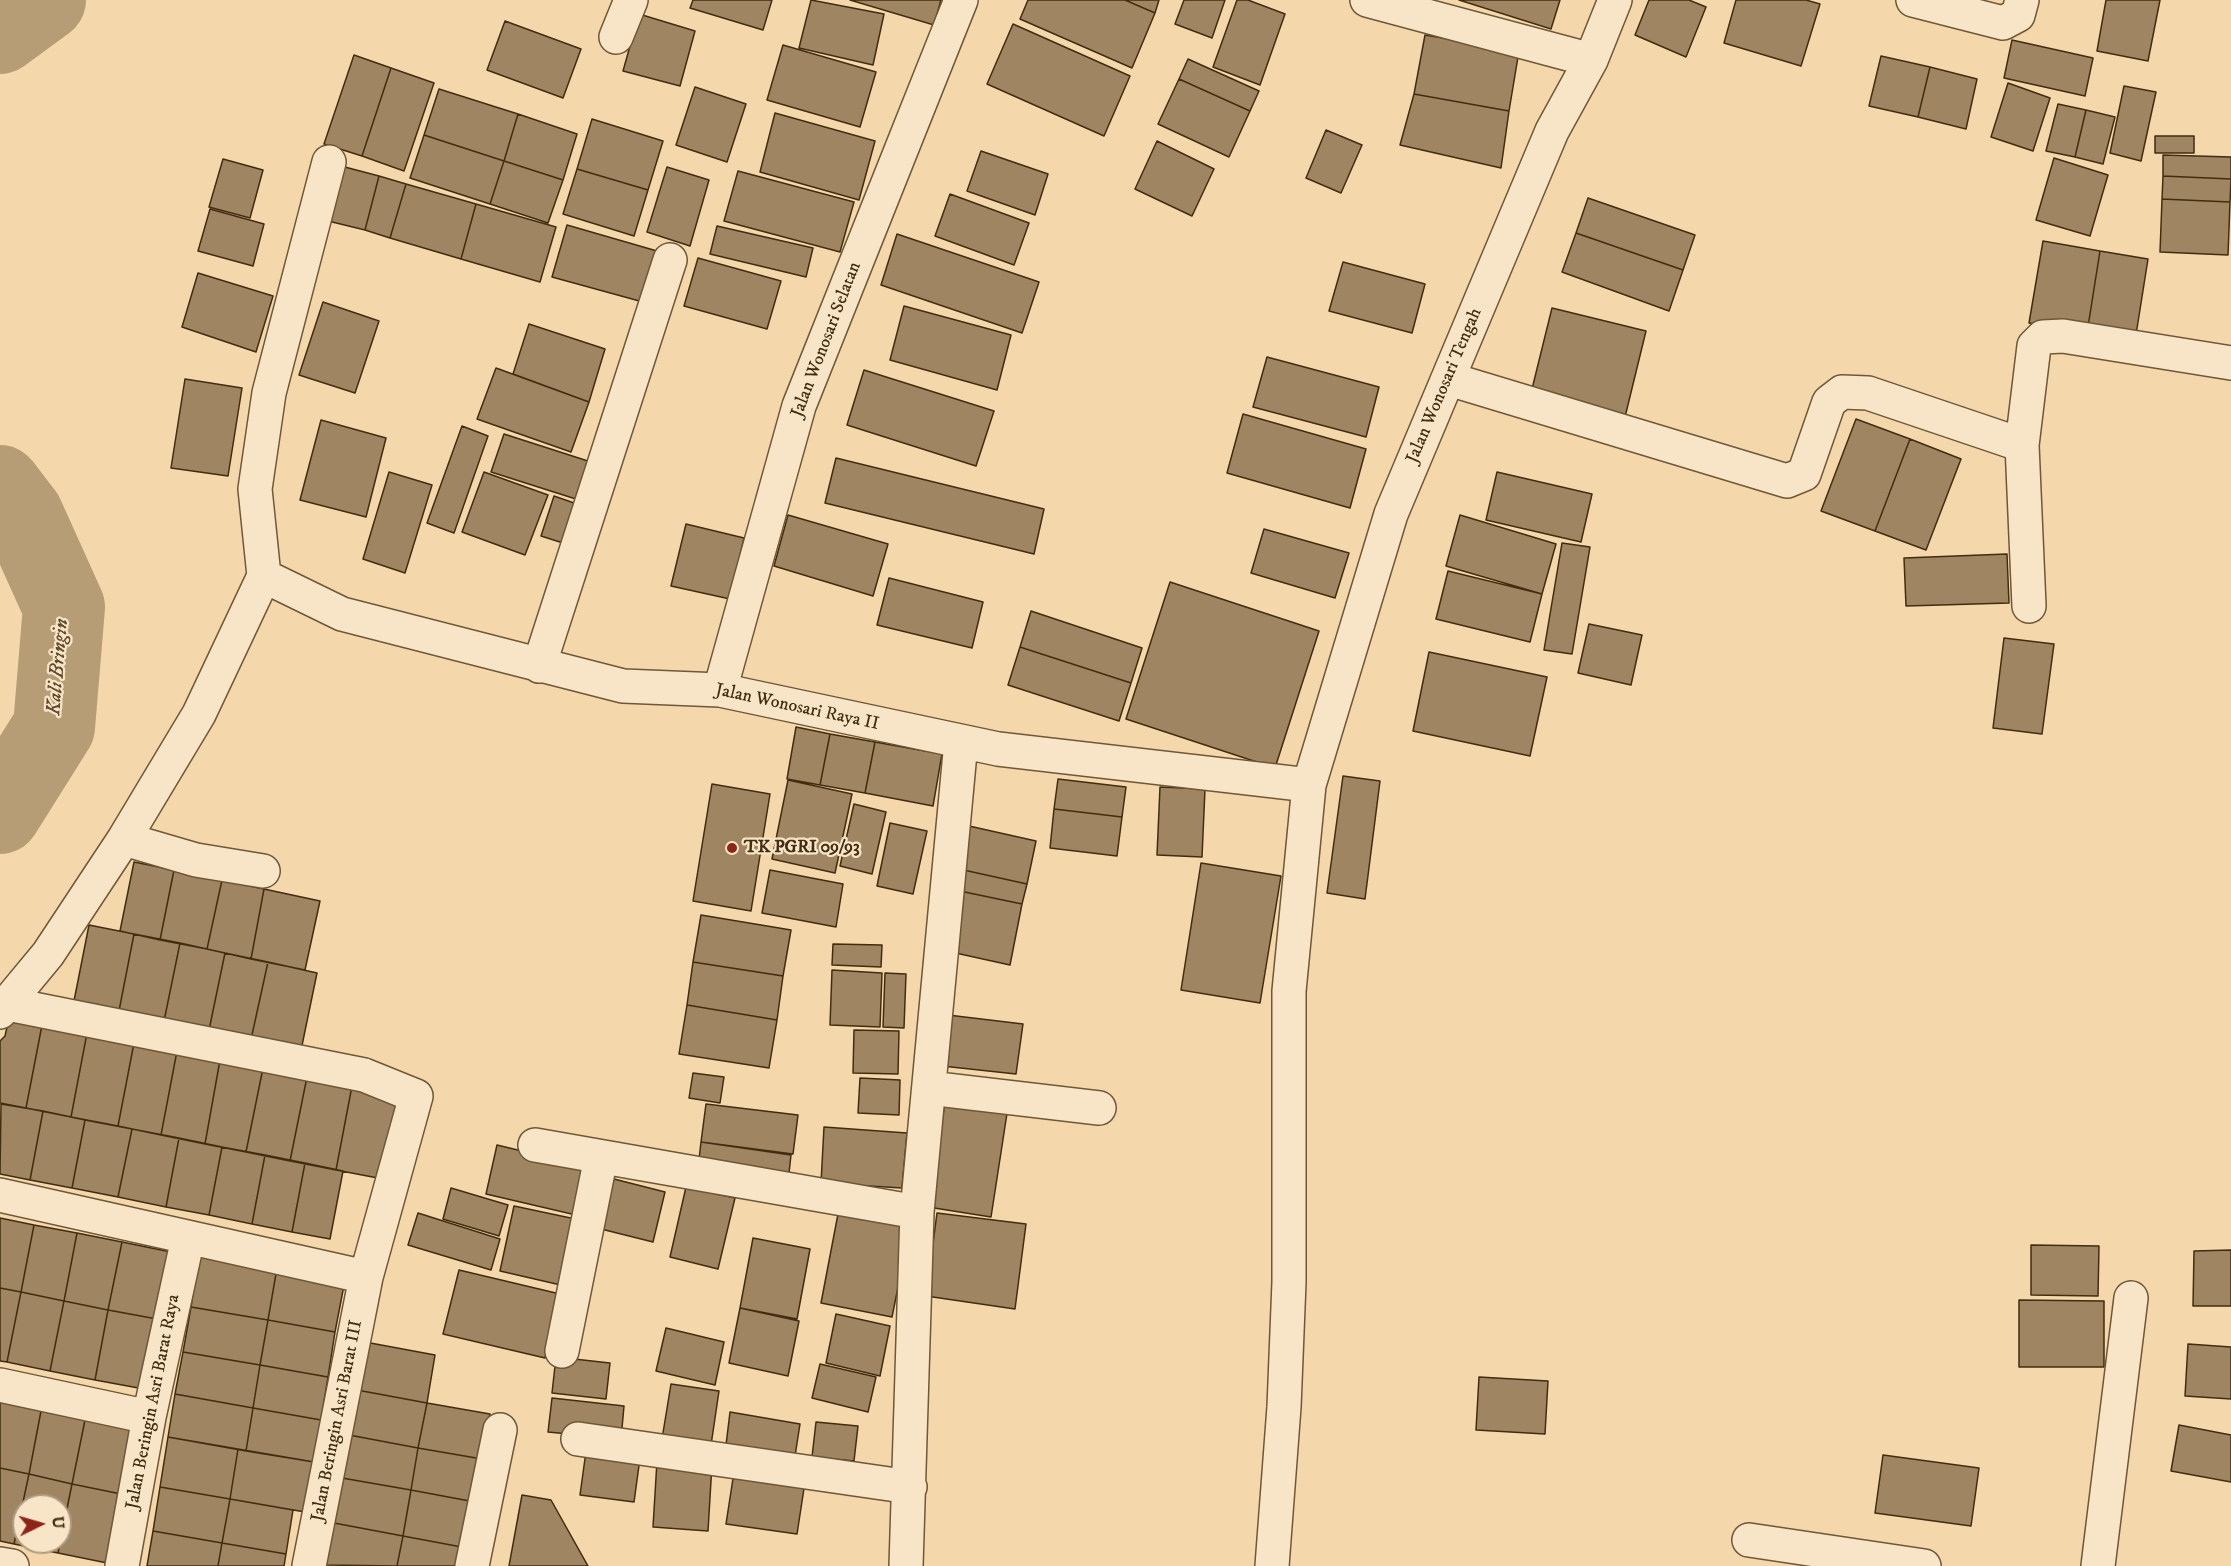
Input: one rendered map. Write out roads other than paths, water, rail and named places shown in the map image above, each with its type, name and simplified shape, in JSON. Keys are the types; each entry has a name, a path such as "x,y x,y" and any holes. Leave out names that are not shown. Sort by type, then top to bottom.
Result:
{"street":[{"path":"616,37 631,0"},
{"name":"Jalan Wonosari Selatan","path":"720,690 800,406 961,0"},
{"path":"1367,0 1591,60"},
{"name":"Jalan Wonosari Tengah","path":"1272,1566 1284,1407 1289,1282 1289,991 1309,785 1391,514 1552,131 1591,60 1615,0"},
{"path":"1913,0 2003,23 2018,15 2022,0"},
{"path":"4,1008 48,954 124,839 199,714 264,576 255,489 269,393 329,162"},
{"path":"539,666 669,260"},
{"path":"2029,606 2022,445 2034,346 2043,338 2063,336 2231,363"},
{"path":"1449,379 1787,482 1804,474 1830,402 1842,393 1868,393 2022,445"},
{"name":"Jalan Wonosari Raya II","path":"264,576 342,614 622,686 720,690 998,749 1309,785"},
{"path":"906,1566 917,1212 961,742"},
{"path":"124,839 196,860 263,871"},
{"name":"Jalan Beringin Asri Barat III","path":"4,1008 364,1075 416,1096 366,1277 309,1566"},
{"path":"929,1088 1099,1108"},
{"path":"535,1145 917,1212"},
{"path":"562,1351 601,1157"},
{"path":"0,1195 366,1277"},
{"name":"Jalan Beringin Asri Barat Raya","path":"122,1566 149,1417 188,1238"},
{"path":"2098,1566 2131,1298"},
{"path":"0,1384 149,1417"},
{"path":"472,1566 500,1430"},
{"path":"578,1439 910,1487"},
{"path":"1749,1540 1924,1566"},
{"path":"0,1564 12,1566"}],"waterway":[{"name":"Kali Bringin","path":"0,33 45,0"},
{"name":"Kali Bringin","path":"0,486 23,516 64,607 54,727 0,813"}],"place":[{"name":"TK PGRI 09/93","path":"732,848"}]}
